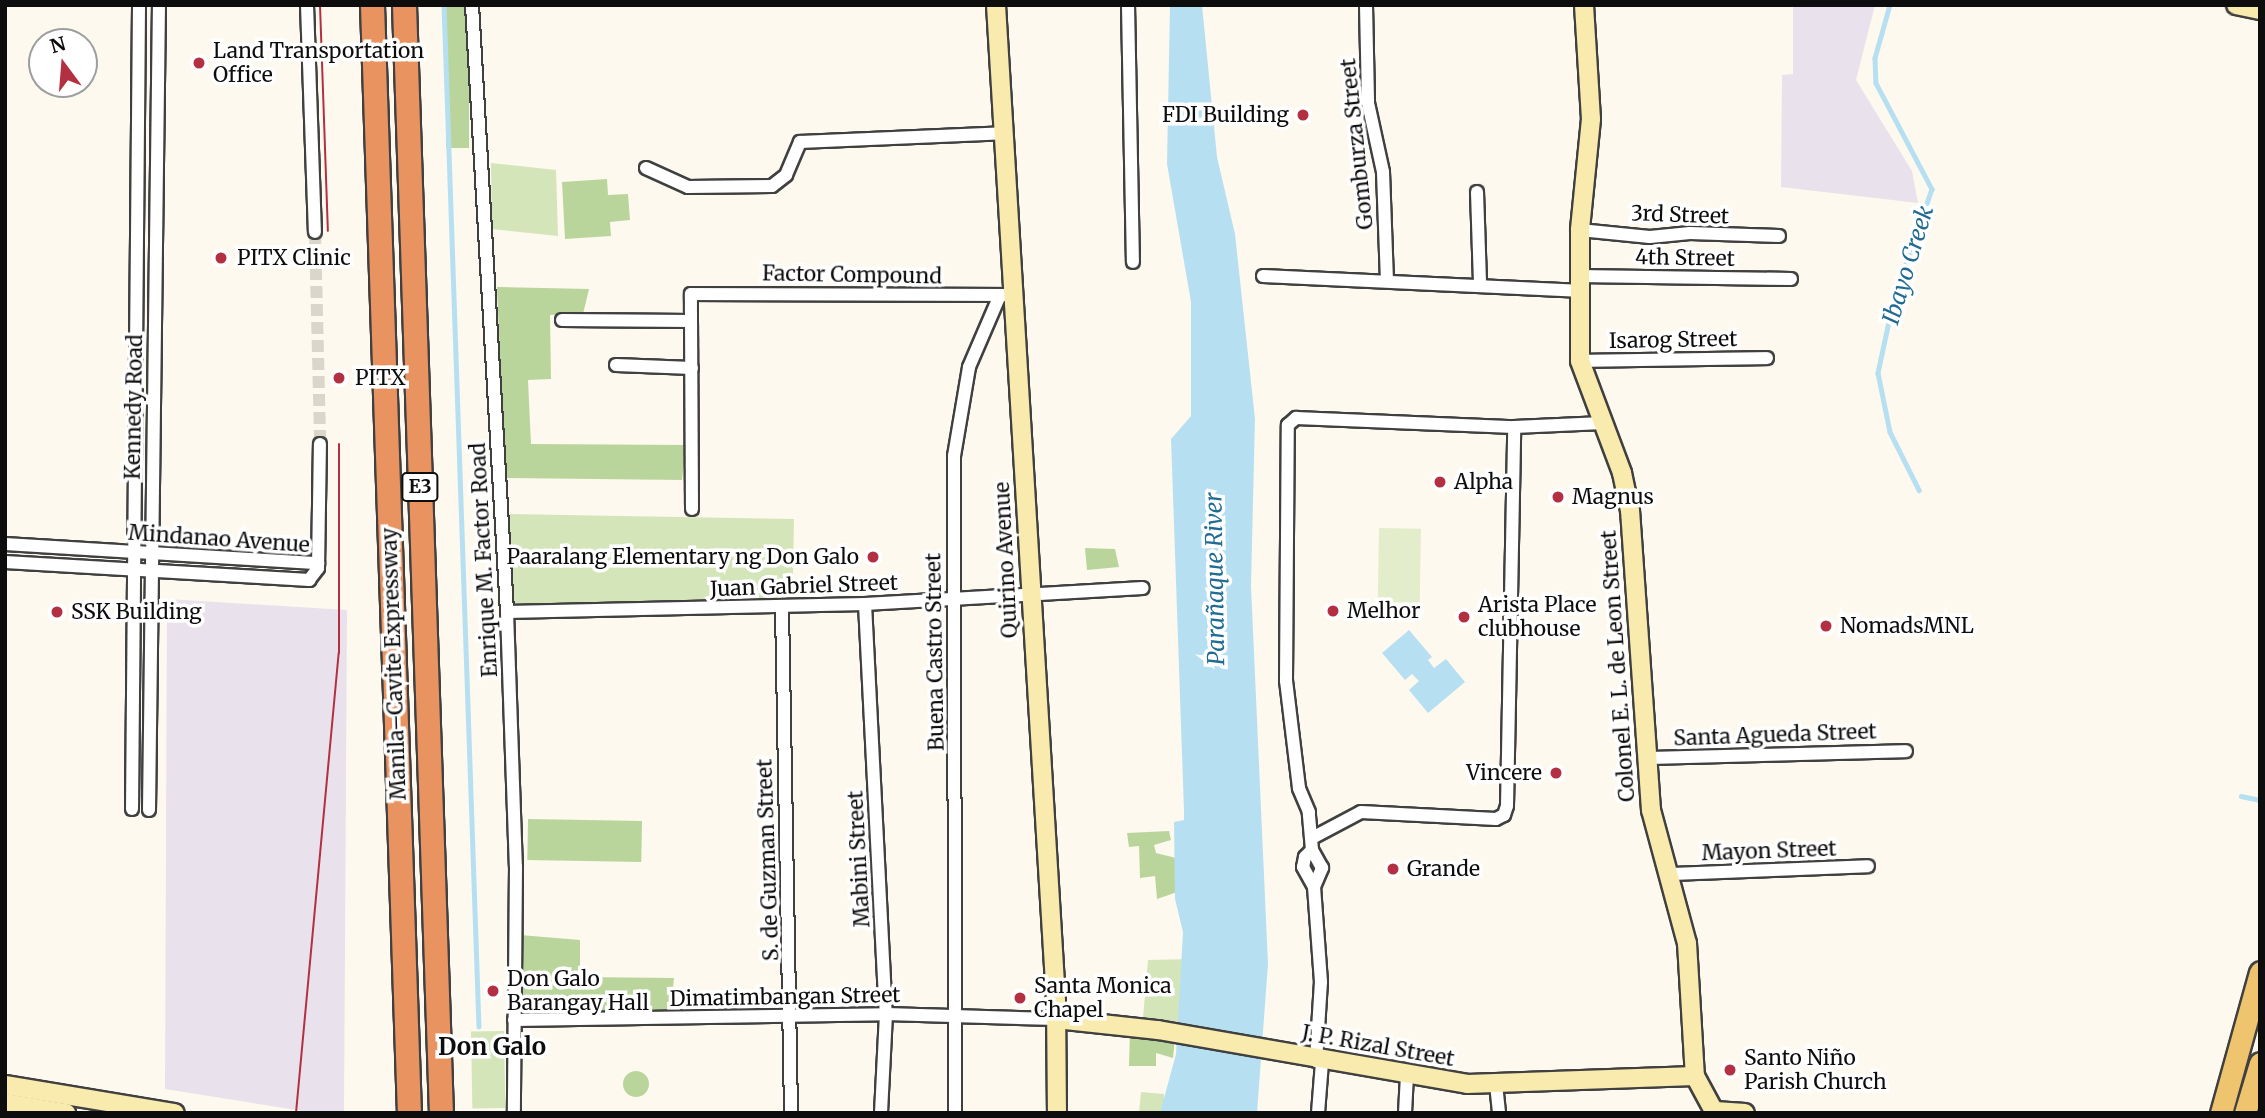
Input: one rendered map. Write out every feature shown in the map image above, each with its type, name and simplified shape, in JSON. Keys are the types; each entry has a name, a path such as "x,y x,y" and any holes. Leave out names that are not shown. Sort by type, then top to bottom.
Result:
{"highway":[{"name":"Manila–Cavite Expressway","path":"372,5 409,1113"},
{"name":"Manila–Cavite Expressway","path":"404,5 441,1113"}],"main road":[{"path":"2221,1113 2260,972"},
{"path":"2245,1113 2260,1063"}],"street":[{"name":"Kennedy Road","path":"132,809 139,5"},
{"name":"Kennedy Road","path":"149,810 159,5"},
{"path":"307,5 315,232"},
{"name":"Enrique M. Factor Road","path":"472,5 507,612 516,867 514,1113"},
{"name":"Quirino Avenue","path":"996,5 1003,133 1007,295 1031,594 1056,1019 1057,1113"},
{"path":"1128,5 1133,262"},
{"name":"Gomburza Street","path":"1366,5 1368,103 1383,172 1387,280"},
{"name":"Colonel E. L. de Leon Street","path":"1584,5 1591,119 1580,230 1580,361 1630,510 1651,810 1672,874 1687,943 1695,1076 1715,1112"},
{"path":"2236,5 2260,10"},
{"path":"646,168 688,187 772,186 786,175 794,148 800,142 1003,133"},
{"path":"1477,192 1480,284"},
{"path":"136,218 156,219"},
{"name":"3rd Street","path":"1580,230 1650,237 1690,233 1779,236"},
{"path":"1263,276 1480,284 1578,283"},
{"name":"4th Street","path":"1578,283 1791,279"},
{"name":"Factor Compound","path":"691,321 691,294 1007,295"},
{"name":"Buena Castro Street","path":"955,1113 957,1017 952,599 958,429 969,368 1007,295"},
{"path":"562,320 691,321 692,509"},
{"name":"Isarog Street","path":"1580,361 1767,358"},
{"path":"616,365 692,368"},
{"path":"135,375 154,375"},
{"path":"1318,1113 1321,982 1314,887 1303,867 1312,844 1309,812 1299,788 1286,681 1288,425 1296,418 1514,427 1603,423"},
{"path":"1312,844 1361,812 1496,819 1504,815 1507,806 1514,427"},
{"path":"318,563 320,444"},
{"name":"Mindanao Avenue","path":"5,544 318,563 313,577 304,581 5,562"},
{"name":"Juan Gabriel Street","path":"507,612 865,604 1143,588"},
{"name":"Mabini Street","path":"865,604 886,1014 881,1113"},
{"name":"S. de Guzman Street","path":"782,607 791,1113"},
{"name":"Santa Agueda Street","path":"1646,758 1906,751"},
{"name":"Mayon Street","path":"1672,874 1868,866"},
{"name":"Dimatimbangan Street","path":"514,1020 886,1014 1056,1019"},
{"name":"J. P. Rizal Street","path":"1056,1019 1158,1030 1270,1049 1407,1077 1496,1084 1695,1076"},
{"path":"1405,1113 1407,1077"},
{"path":"1496,1084 1499,1113"},
{"path":"5,1085 175,1113"},
{"path":"5,1103 66,1113"},
{"path":"1715,1112 1745,1113"}],"shaded area":[{"path":"1793,5 1875,5 1856,80 1912,171 1918,203 1781,187 1782,75 1793,74"},
{"path":"167,599 347,610 344,1113 315,1113 165,1089"}],"green space":[{"path":"446,5 469,5 469,148 446,148"},
{"path":"491,163 556,170 558,236 492,229"},
{"path":"607,179 608,195 628,194 630,220 610,222 611,236 565,239 562,182"},
{"path":"497,287 589,289 583,314 550,315 551,379 528,380 531,444 686,445 682,480 505,478"},
{"path":"507,514 794,519 792,610 505,605"},
{"path":"1379,528 1421,529 1420,603 1378,602"},
{"path":"1085,548 1115,549 1119,567 1087,570"},
{"path":"528,819 642,821 641,862 527,860"},
{"path":"1169,831 1171,840 1154,845 1156,853 1176,858 1180,891 1157,899 1155,876 1140,878 1139,846 1129,847 1127,833"},
{"path":"520,935 580,940 580,977 674,978 670,1015 520,1016"},
{"path":"1192,959 1179,1022 1143,1018 1148,960"},
{"path":"1130,1030 1175,1038 1173,1058 1156,1053 1156,1066 1129,1066"},
{"path":"504,1031 505,1108 472,1109 471,1032"},
{"path":"636,1071 645,1075 649,1084 645,1093 636,1097 627,1093 623,1084 627,1075"},
{"path":"1141,1092 1164,1094 1164,1113 1139,1113"}],"water":[{"name":"Parañaque River","path":"1170,5 1202,5 1217,157 1235,234 1255,419 1251,586 1268,964 1257,1113 1160,1113 1176,1054 1183,932 1175,899 1174,822 1184,820 1184,811 1171,439 1191,416 1191,302 1167,164"},
{"path":"1409,630 1432,657 1428,660 1434,668 1446,659 1465,682 1428,713 1409,690 1419,681 1412,674 1405,680 1382,653"}],"waterway":[{"path":"444,5 479,1026"},
{"name":"Ibayo Creek","path":"1890,5 1875,58 1876,83 1932,189 1893,303 1878,373 1890,432 1919,490"},
{"name":"Ibayo Creek","path":"2241,796 2260,800"}],"tunnel":[{"path":"315,232 320,444"}],"tram line":[{"path":"320,5 328,231"},
{"path":"296,1113 339,653 339,444"}],"place":[{"name":"Land Transportation Office","path":"199,63"},
{"name":"FDI Building","path":"1303,115"},
{"name":"PITX Clinic","path":"221,258"},
{"name":"PITX","path":"339,378"},
{"name":"Alpha","path":"1440,482"},
{"name":"Magnus","path":"1558,497"},
{"name":"Paaralang Elementary ng Don Galo","path":"873,557"},
{"name":"Melhor","path":"1333,611"},
{"name":"SSK Building","path":"57,612"},
{"name":"Arista Place clubhouse","path":"1464,617"},
{"name":"NomadsMNL","path":"1826,626"},
{"name":"Vincere","path":"1556,773"},
{"name":"Grande","path":"1393,869"},
{"name":"Don Galo Barangay Hall","path":"493,991"},
{"name":"Santa Monica Chapel","path":"1020,998"},
{"name":"Santo Niño Parish Church","path":"1730,1070"}],"district":[{"name":"Don Galo","path":"492,1047"}]}
